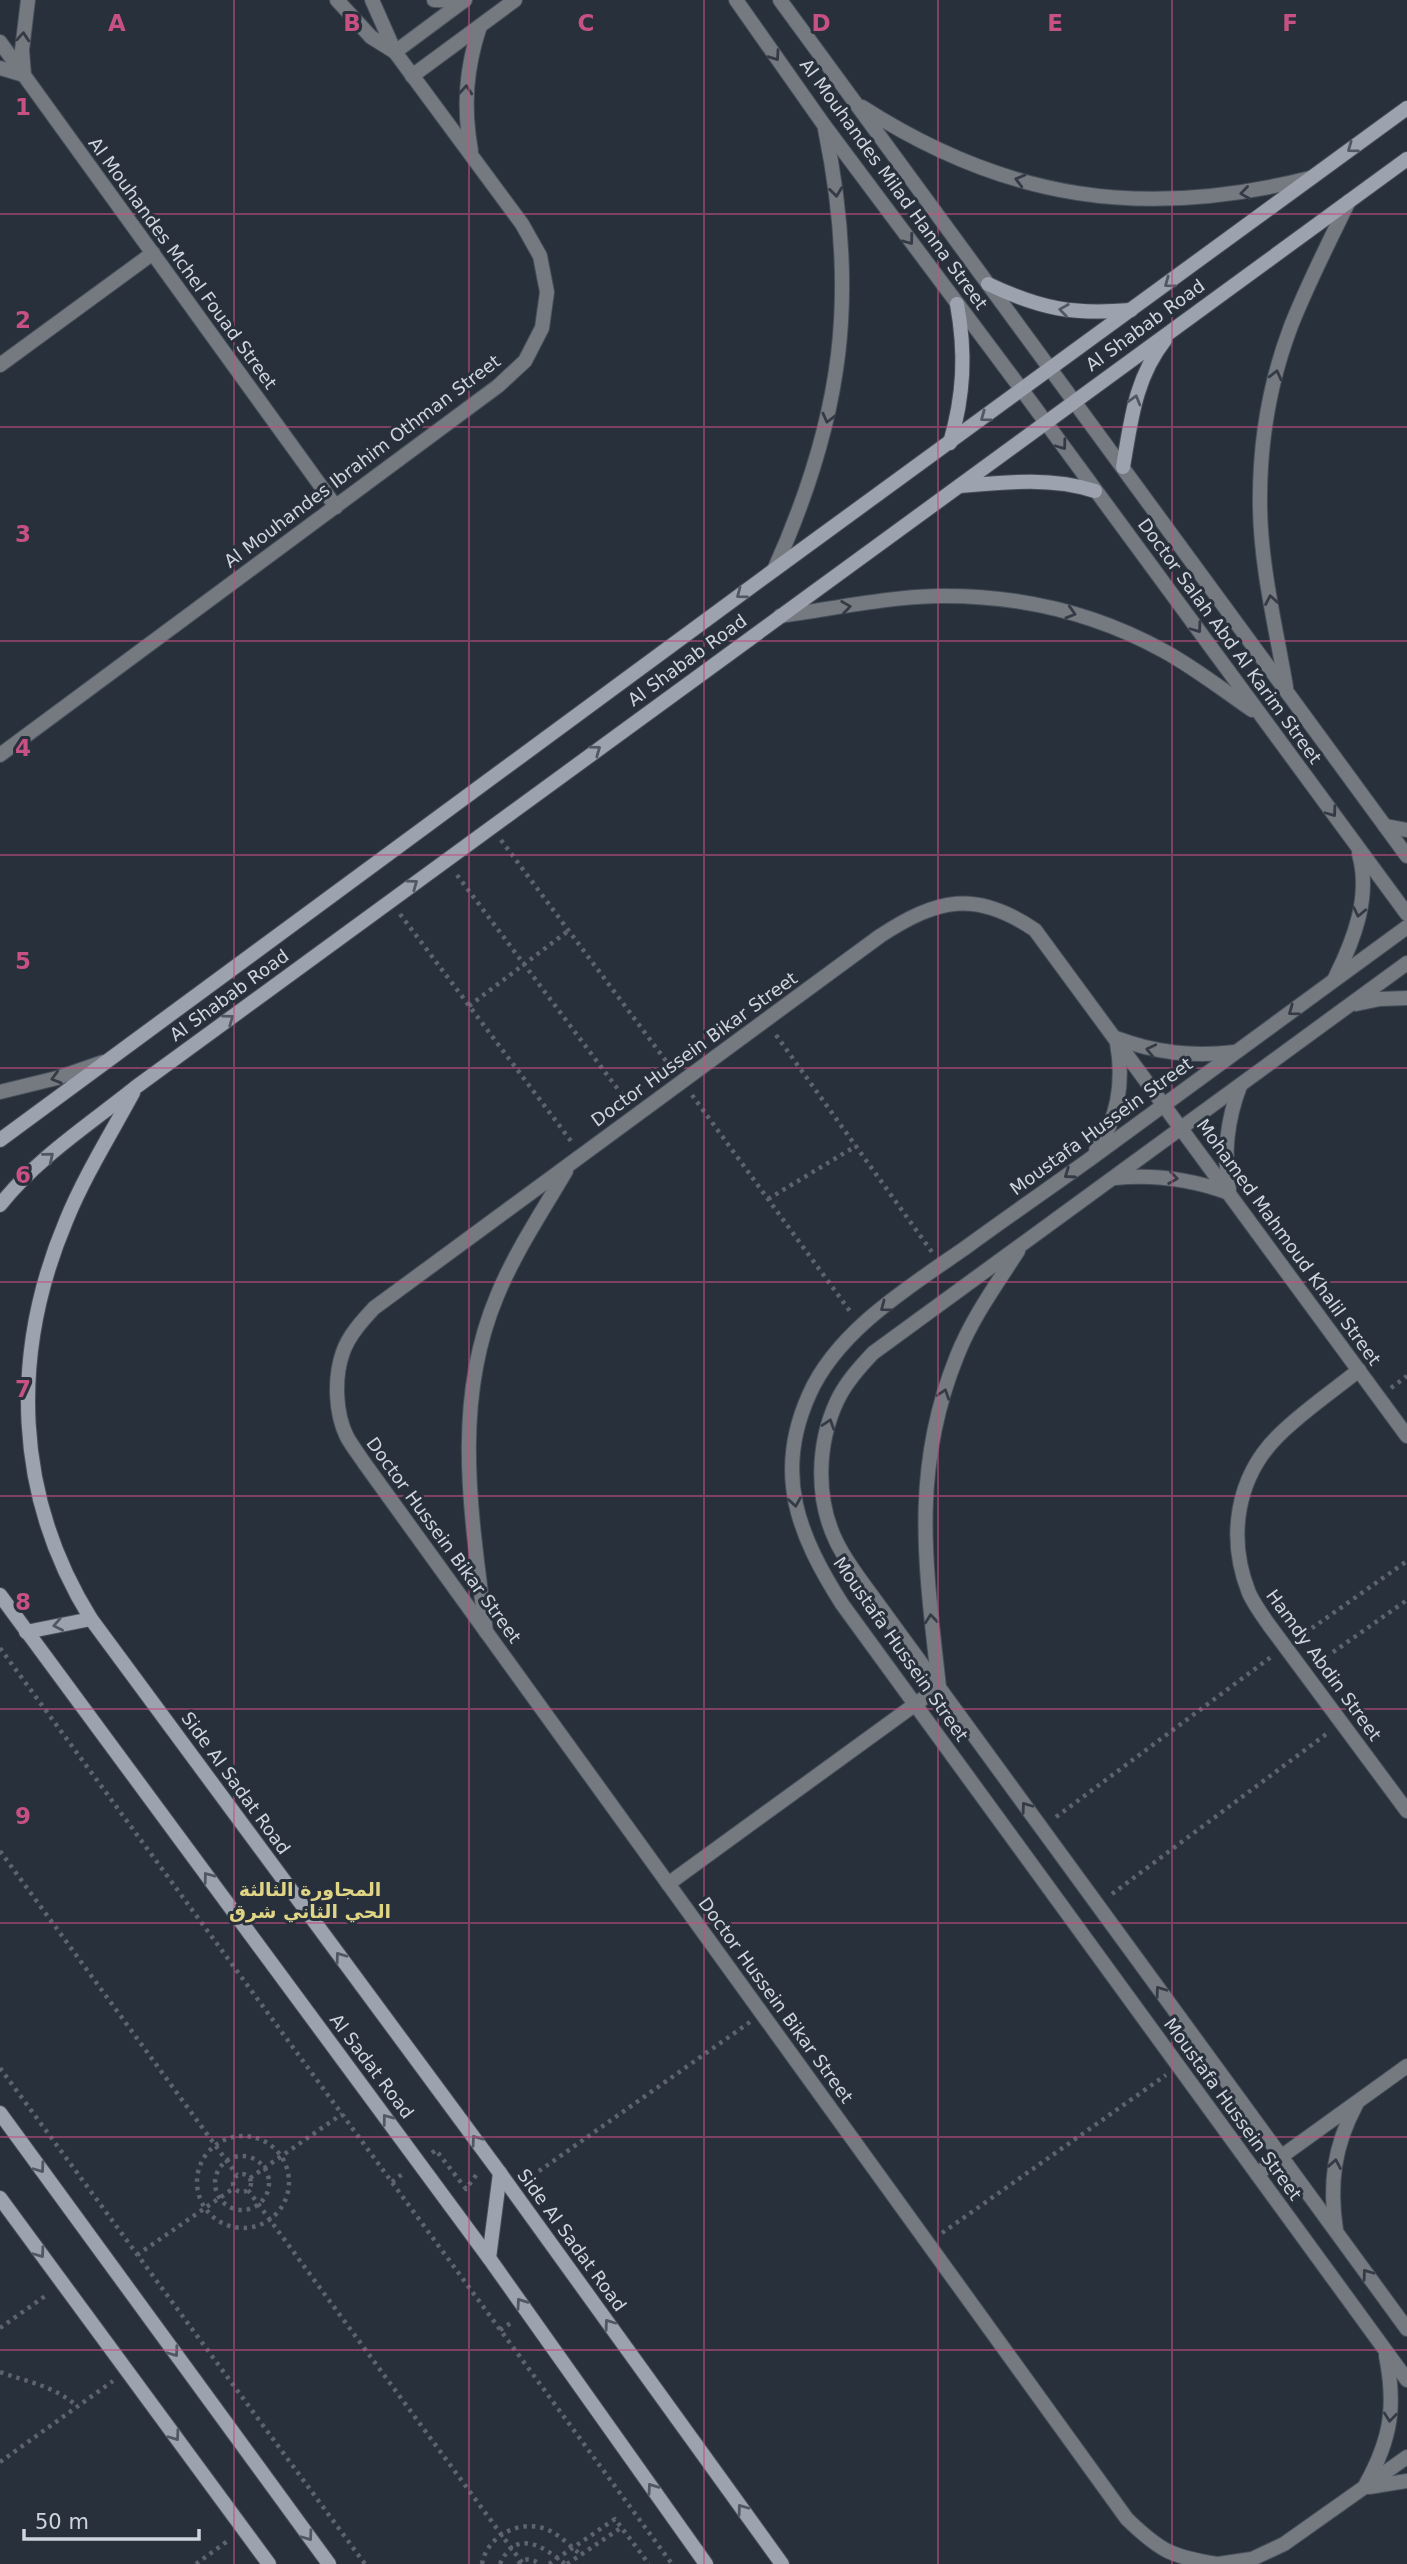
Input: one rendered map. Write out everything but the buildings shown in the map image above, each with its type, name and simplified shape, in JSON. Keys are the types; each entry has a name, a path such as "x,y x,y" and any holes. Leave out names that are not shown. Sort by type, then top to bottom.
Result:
{"main road":[{"name":"Al Shabab Road","path":"0,1140 1407,108"},
{"name":"Al Shabab Road","path":"0,1205 42,1162 136,1087 1407,159"},
{"path":"988,284 1022,300 1058,310 1095,313 1132,309"},
{"path":"950,443 958,416 964,369 957,304"},
{"path":"1123,467 1133,405 1142,377 1156,351 1174,328"},
{"path":"958,486 1044,482 1073,484 1095,491"},
{"name":"Side Al Sadat Road","path":"136,1087 66,1220 43,1286 29,1362 29,1438 43,1514 70,1585 91,1619 513,2190 782,2564"},
{"name":"Al Sadat Road","path":"0,1595 489,2258 706,2564"},
{"path":"26,1632 91,1619"},
{"path":"0,2113 329,2564"},
{"path":"489,2258 500,2173"},
{"path":"0,2198 270,2564"}],"street":[{"path":"0,68 24,75 22,50 28,0"},
{"path":"337,0 371,37 395,52"},
{"path":"372,0 395,52"},
{"path":"434,0 464,0"},
{"path":"395,52 464,0"},
{"path":"412,76 515,0"},
{"name":"Al Mouhandes Milad Hanna Street","path":"736,0 824,125 1022,390"},
{"name":"Al Mouhandes Milad Hanna Street","path":"780,0 1051,369"},
{"path":"472,156 465,103 467,77 480,26"},
{"name":"Al Mouhandes Mchel Fouad Street","path":"0,42 336,507"},
{"name":"Al Mouhandes Ibrahim Othman Street","path":"0,755 498,386 525,361 542,328 547,292 540,256 522,224 395,52"},
{"path":"855,102 911,137 947,155 997,174 1048,188 1101,197 1154,200 1207,198 1260,191 1312,178"},
{"path":"774,570 797,518 816,463 830,408 839,352 843,294 842,237 824,125"},
{"path":"1287,692 1264,556 1260,510 1266,417 1276,371 1291,326 1349,201"},
{"path":"0,365 153,253"},
{"name":"Doctor Salah Abd Al Karim Street","path":"1051,369 1407,856"},
{"name":"Doctor Salah Abd Al Karim Street","path":"1022,390 1407,914"},
{"path":"778,616 937,596 976,597 1054,608 1093,619 1165,651 1263,718"},
{"path":"1385,826 1407,830"},
{"path":"1332,983 1346,957 1362,901 1364,872 1356,845"},
{"name":"Doctor Hussein Bikar Street","path":"1165,1105 1035,930 1013,914 986,905 959,903 932,907 907,919 765,1020 374,1308 356,1329 343,1352 337,1380 339,1406 346,1435 486,1633 1127,2519 1152,2543 1183,2558 1217,2564 1252,2559 1284,2544 1407,2457"},
{"name":"Moustafa Hussein Street","path":"1407,927 860,1326 824,1368 808,1395 798,1425 793,1456 793,1487 798,1518 825,1577 1407,2381"},
{"name":"Moustafa Hussein Street","path":"1407,962 873,1353 853,1374 838,1399 827,1427 821,1485 836,1541 870,1593 1407,2329"},
{"path":"1348,1006 1380,999 1407,998"},
{"path":"1116,1038 1139,1047 1188,1055 1237,1052"},
{"path":"1089,1159 1104,1138 1115,1115 1121,1064 1116,1038"},
{"path":"0,1091 57,1078 110,1060"},
{"path":"1114,1178 1150,1176 1185,1179 1230,1194 1226,1149 1230,1116 1241,1084"},
{"name":"Mohamed Mahmoud Khalil Street","path":"1165,1105 1407,1436"},
{"path":"486,1633 468,1468 468,1424 473,1381 482,1339 496,1298 515,1258 576,1159"},
{"path":"668,1884 939,1687 924,1542 925,1494 931,1447 957,1356 978,1312 1023,1243"},
{"name":"Hamdy Abdin Street","path":"1359,1370 1279,1435 1256,1462 1242,1494 1236,1529 1239,1563 1250,1596 1407,1811"},
{"path":"1257,2174 1407,2066"},
{"path":"1336,2232 1332,2178 1346,2125 1359,2101"},
{"path":"1364,2488 1381,2456 1391,2421 1392,2385 1385,2350"},
{"path":"1364,2488 1407,2481"}],"path":[{"path":"492,827 860,1326"},
{"path":"446,860 637,1115"},
{"path":"390,901 469,1006 576,1159"},
{"path":"469,1006 568,931"},
{"path":"765,1020 941,1265"},
{"path":"768,1199 856,1146"},
{"path":"1042,1828 1285,1647 1407,1561"},
{"path":"1304,1673 1407,1600"},
{"path":"0,1648 672,2564"},
{"path":"1097,1905 1341,1723"},
{"path":"0,1851 237,2175"},
{"path":"513,2190 762,2014"},
{"path":"928,2243 1178,2066"},
{"path":"0,2068 365,2564"},
{"path":"250,2178 342,2114"},
{"path":"238,2136 250,2136 273,2146 281,2155 290,2178 289,2190 286,2201 270,2220 260,2226 235,2228 223,2225 205,2209 196,2187 197,2175 200,2164 215,2145 238,2136"},
{"path":"242,2155 251,2157 265,2167 268,2191 259,2204 242,2210 233,2209 219,2199 215,2183 220,2166 226,2160 242,2155"},
{"path":"237,2175 250,2178"},
{"path":"237,2175 234,2188 238,2192 248,2190"},
{"path":"248,2190 250,2178"},
{"path":"137,2255 234,2188"},
{"path":"248,2190 521,2563 532,2560 540,2564"},
{"path":"0,2328 63,2283"},
{"path":"0,2462 127,2370"},
{"path":"0,2372 44,2385 67,2397 77,2406"},
{"path":"549,2564 615,2519 649,2564"},
{"path":"482,2564 490,2545 501,2534 513,2528 530,2526 545,2529 581,2555"},
{"path":"500,2564 504,2555 512,2548 529,2543 539,2545 566,2564 621,2527"},
{"path":"196,2564 244,2529"}],"district":[{"name":"المجاورة الثالثة الحي الثاني شرق","path":"310,1900"}]}
